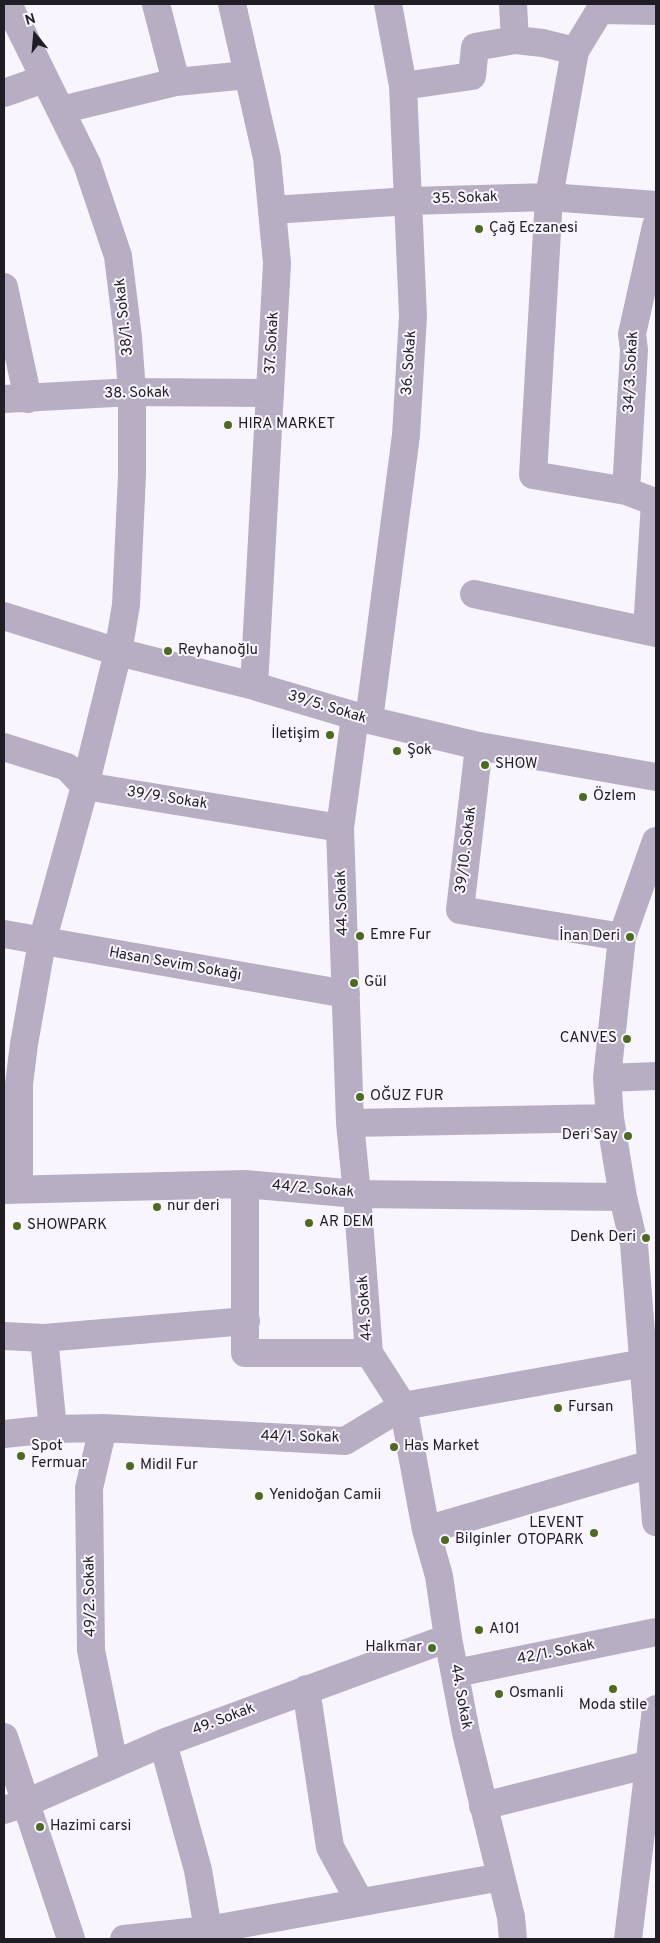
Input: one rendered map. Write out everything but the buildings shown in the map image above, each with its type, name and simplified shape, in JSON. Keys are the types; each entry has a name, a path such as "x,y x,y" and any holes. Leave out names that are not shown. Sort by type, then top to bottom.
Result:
{"street":[{"name":"38/1. Sokak","path":"8,4 87,164 118,256 128,338 132,392 132,475 126,605 118,652 85,786 42,942 24,1044 11,1084 11,1190"},
{"path":"156,4 176,82"},
{"name":"37. Sokak","path":"232,4 266,158 273,210 277,263 254,686"},
{"name":"36. Sokak","path":"362,718 406,435 413,316 403,86 388,4"},
{"path":"513,4 515,40"},
{"path":"474,594 651,631 655,502 626,491 533,475 549,197 575,51 600,10 639,9"},
{"path":"403,86 472,76 475,47 515,40 543,43 575,51"},
{"path":"61,110 176,82 247,75"},
{"path":"4,93 44,79"},
{"name":"35. Sokak","path":"273,210 409,201 549,197 656,205"},
{"name":"34/3. Sokak","path":"626,491 645,352 632,334 656,226"},
{"path":"4,288 16,399"},
{"name":"38. Sokak","path":"16,399 132,392 270,393"},
{"name":"39/5. Sokak","path":"4,616 118,652 254,686 362,718 480,746 656,777"},
{"name":"44. Sokak","path":"362,718 340,828 350,1123 358,1194 369,1353 403,1406 426,1530 439,1576 448,1638 466,1733 511,1917 513,1939"},
{"name":"39/10. Sokak","path":"480,746 460,910 622,937"},
{"path":"4,747 67,767 85,786"},
{"name":"39/9. Sokak","path":"85,786 340,828"},
{"path":"656,841 622,937 607,1078 610,1118 623,1197 645,1244 644,1363 656,1522"},
{"name":"Hasan Sevim Sokağı","path":"4,934 346,994"},
{"path":"607,1078 656,1076"},
{"path":"350,1123 610,1118"},
{"path":"245,1184 245,1353 369,1353"},
{"name":"44/2. Sokak","path":"11,1190 245,1184 358,1194 623,1197"},
{"path":"4,1336 44,1338 246,1322"},
{"path":"44,1338 53,1429"},
{"name":"44/1. Sokak","path":"4,1434 53,1429 103,1428 345,1441 403,1406 644,1363"},
{"name":"49/2. Sokak","path":"103,1428 89,1488 92,1650 114,1764"},
{"path":"426,1530 651,1464"},
{"name":"42/1. Sokak","path":"456,1673 656,1632"},
{"name":"49. Sokak","path":"15,1807 163,1743 448,1638"},
{"path":"306,1689 330,1848 360,1902"},
{"path":"628,1939 648,1854 650,1764 656,1709"},
{"path":"4,1737 15,1807 70,1939"},
{"path":"163,1743 198,1870 212,1934"},
{"path":"483,1806 650,1764"},
{"path":"124,1939 212,1934 360,1902 501,1876"}],"place":[{"name":"Çağ Eczanesi","path":"479,229"},
{"name":"HIRA MARKET","path":"228,425"},
{"name":"Reyhanoğlu","path":"168,651"},
{"name":"İletişim","path":"330,735"},
{"name":"Şok","path":"397,751"},
{"name":"SHOW","path":"485,765"},
{"name":"Özlem","path":"583,797"},
{"name":"Emre Fur","path":"360,936"},
{"name":"İnan Deri","path":"630,937"},
{"name":"Gül","path":"354,983"},
{"name":"CANVES","path":"627,1039"},
{"name":"OĞUZ FUR","path":"360,1097"},
{"name":"Deri Say","path":"628,1136"},
{"name":"nur deri","path":"157,1207"},
{"name":"AR DEM","path":"309,1223"},
{"name":"SHOWPARK","path":"17,1226"},
{"name":"Denk Deri","path":"646,1238"},
{"name":"Fursan","path":"558,1408"},
{"name":"Has Market","path":"394,1447"},
{"name":"Spot Fermuar","path":"21,1456"},
{"name":"Midil Fur","path":"130,1466"},
{"name":"Yenidoğan Camii","path":"259,1496"},
{"name":"LEVENT OTOPARK","path":"594,1533"},
{"name":"Bilginler","path":"445,1540"},
{"name":"A101","path":"479,1630"},
{"name":"Halkmar","path":"432,1648"},
{"name":"Moda stile","path":"613,1689"},
{"name":"Osmanli","path":"499,1694"},
{"name":"Hazimi carsi","path":"40,1827"}]}
